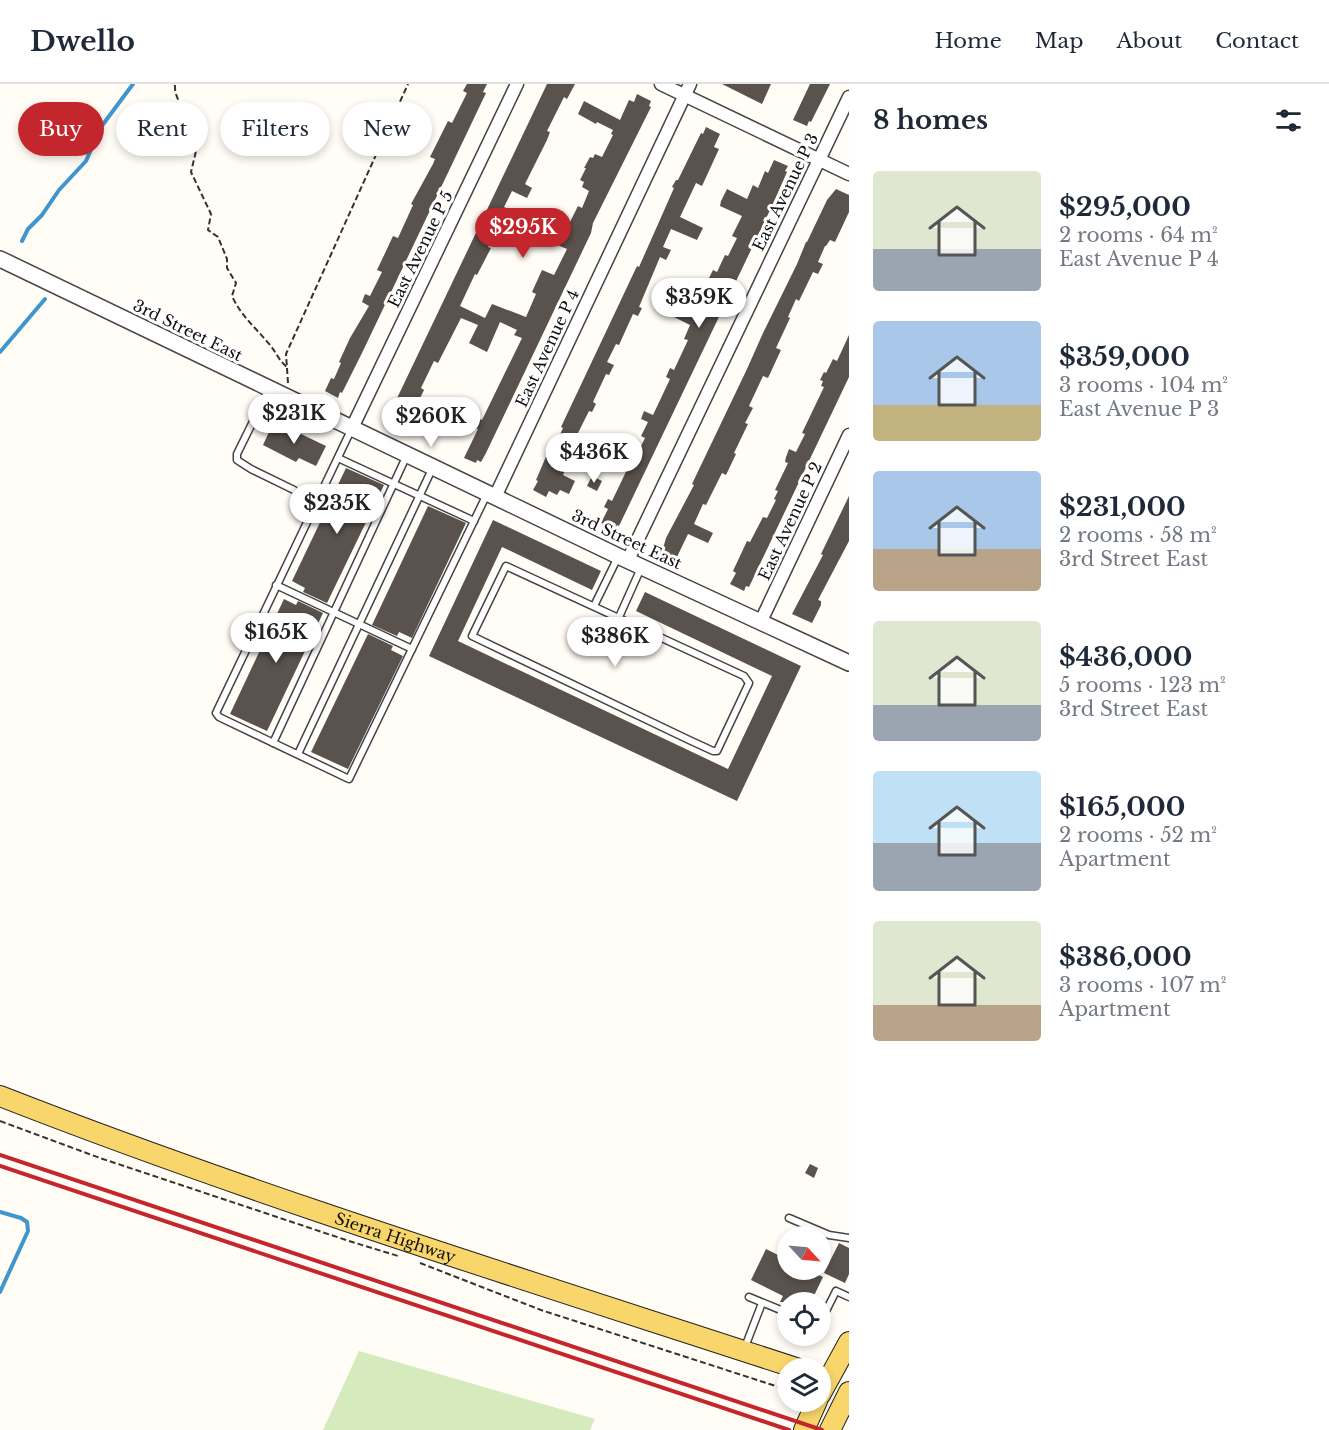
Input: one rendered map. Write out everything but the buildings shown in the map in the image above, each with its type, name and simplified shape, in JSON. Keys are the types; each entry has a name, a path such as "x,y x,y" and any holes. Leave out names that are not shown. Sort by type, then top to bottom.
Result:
{"main road":[{"name":"Sierra Highway","path":"0,1096 108,1138 352,1222 777,1362"},
{"path":"831,1372 849,1342"},
{"path":"830,1430 849,1390 831,1385"},
{"path":"804,1430 812,1412"}],"street":[{"name":"East Avenue P 5","path":"352,428 517,84"},
{"path":"661,84 688,90 849,174"},
{"name":"East Avenue P 4","path":"491,495 688,90"},
{"name":"East Avenue P 3","path":"629,561 849,97"},
{"name":"3rd Street East","path":"0,260 629,561 849,663"},
{"name":"East Avenue P 2","path":"761,621 849,435"}],"lane":[{"path":"269,388 237,454 237,460 294,490"},
{"path":"352,428 216,713 219,717 349,778 474,520 491,495"},
{"path":"273,742 407,454"},
{"path":"339,458 474,520"},
{"path":"298,754 433,467"},
{"path":"594,606 629,561"},
{"path":"619,617 629,561"},
{"path":"506,566 619,617 748,679 717,751 687,739 472,636 506,566"},
{"path":"276,585 412,649"},
{"path":"789,1218 830,1235 849,1238"},
{"path":"831,1301 836,1291 849,1297"},
{"path":"749,1297 777,1308"},
{"path":"743,1351 762,1302"}],"path":[{"path":"288,398 286,354 408,84"},
{"path":"175,85 174,92 183,108 182,114 192,128 196,151 191,172 210,214 208,231 218,237 228,259 227,268 236,283 232,296 248,323 272,347 280,362 288,369"},
{"path":"0,1121 100,1158 402,1257"},
{"path":"412,1260 541,1310 777,1386"}],"green space":[{"path":"359,1351 595,1419 590,1430 323,1430"}],"waterway":[{"path":"22,241 28,229 42,215 59,190 86,161 101,127 133,84"},
{"path":"0,352 45,299"},
{"path":"0,1212 27,1222 28,1231 0,1292"}],"railway":[{"path":"0,1155 822,1430"},
{"path":"0,1166 789,1430"}]}
